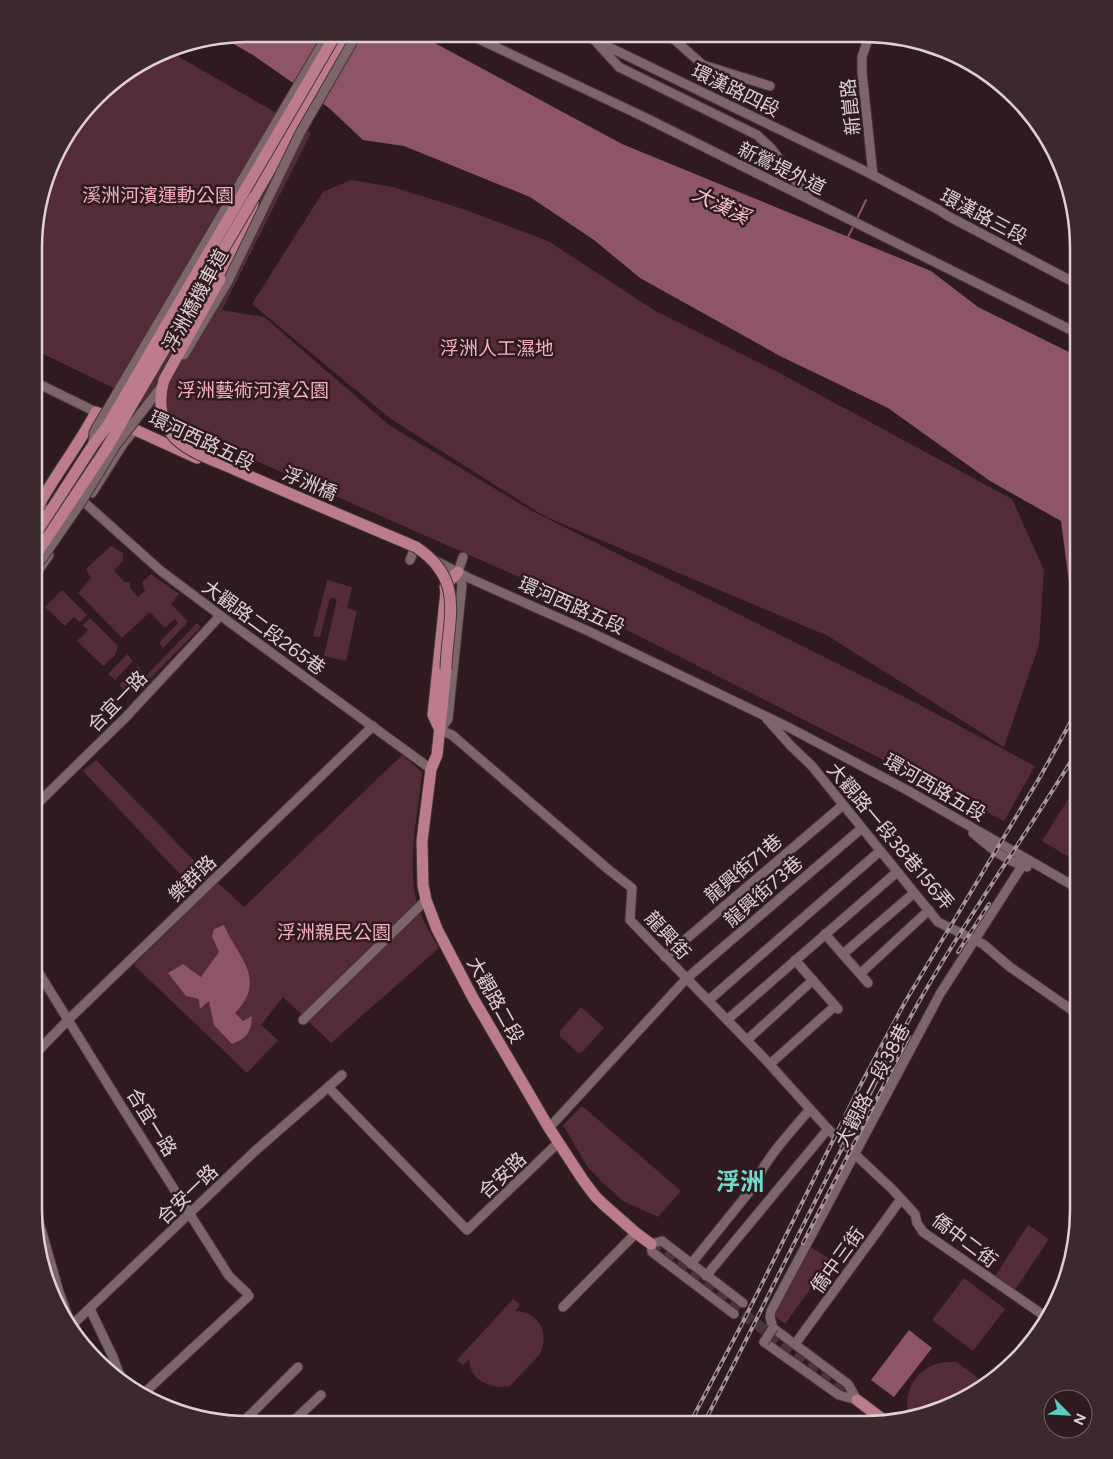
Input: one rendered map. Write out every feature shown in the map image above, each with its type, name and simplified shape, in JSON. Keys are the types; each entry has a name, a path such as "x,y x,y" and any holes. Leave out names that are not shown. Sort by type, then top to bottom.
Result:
{"main road":[{"path":"42,525 118,408 331,42"},
{"name":"浮洲橋","path":"42,545 106,449 344,42"},
{"name":"浮洲橋","path":"254,196 250,221 164,380 160,398 164,418 175,438 191,449 416,547 429,556 441,569 447,581 451,597 440,730"},
{"path":"42,499 96,412"},
{"name":"環河西路五段","path":"96,412 412,555 427,556"},
{"path":"42,496 46,492"},
{"path":"427,556 443,582 446,591"},
{"path":"440,730 433,715 446,591 450,580 458,572"},
{"name":"大觀路二段","path":"440,730 437,755 431,769 422,841 423,884 426,900 437,929 473,998 558,1143 595,1196 651,1244"},
{"path":"857,1400 878,1416"}],"street":[{"path":"94,445 94,432 323,42"},
{"name":"浮洲橋機車道","path":"42,559 82,501 116,445 176,368 226,283 300,133 352,42"},
{"name":"新鶯堤外道","path":"485,42 642,116 1070,330"},
{"path":"597,42 610,59 619,67 757,135 771,148 809,199"},
{"name":"環漢路四段","path":"600,42 872,175"},
{"path":"677,42 703,64 770,86"},
{"name":"新崑路","path":"867,42 862,57 862,72 872,175"},
{"name":"環漢路三段","path":"872,175 1070,280"},
{"path":"241,251 167,382 164,401 169,421 182,439 194,446 268,480 412,540 426,548 446,569 452,582 454,593 455,606 451,649 446,670"},
{"name":"環河西路五段","path":"42,385 96,412"},
{"path":"42,565 135,429"},
{"path":"42,515 62,495"},
{"name":"大觀路二段265巷","path":"85,503 161,571 431,769"},
{"name":"環河西路五段","path":"427,556 764,715 863,766 1070,884"},
{"path":"440,730 448,719 462,585 458,572 463,557"},
{"name":"合宜一路","path":"42,798 125,718 220,616"},
{"name":"大觀路一段38巷156弄","path":"764,715 791,746 812,766 938,922 983,944 1010,967 1070,1009"},
{"name":"樂群路","path":"42,1047 373,726"},
{"name":"龍興街","path":"440,730 452,735 601,864 632,888 630,920 709,1000 770,1064 810,1110 854,1154"},
{"name":"龍興街71巷","path":"665,957 843,805"},
{"path":"958,820 994,852 1022,866 1067,882"},
{"name":"龍興街73巷","path":"549,1128 686,978 862,828"},
{"path":"709,1000 880,851"},
{"name":"大觀路一段38巷","path":"773,1328 770,1317 771,1311 940,994 1022,866"},
{"path":"727,1020 897,872"},
{"path":"843,954 914,893"},
{"path":"303,1020 426,900"},
{"path":"861,973 929,910"},
{"path":"826,934 868,982"},
{"path":"770,1064 836,1007 795,960"},
{"name":"合宜一路","path":"42,978 230,1276 248,1295 147,1390"},
{"path":"747,1040 813,980"},
{"name":"合安一路","path":"76,1324 255,1151 342,1075"},
{"name":"合安路","path":"328,1087 468,1230 558,1143"},
{"path":"691,1264 758,1181 759,1174 766,1164 810,1110"},
{"path":"706,1276 828,1129"},
{"name":"僑中二街","path":"854,1154 915,1214 917,1223 923,1232 1042,1315"},
{"name":"僑中三街","path":"798,1340 901,1199"},
{"path":"563,1307 636,1233"},
{"path":"44,1241 59,1292"},
{"name":"大觀路二段","path":"734,1314 652,1252 651,1244 662,1241 743,1303"},
{"path":"90,1309 117,1369"},
{"path":"773,1328 784,1330 798,1340 808,1350 809,1355"},
{"path":"773,1328 764,1342 839,1395 857,1400"},
{"path":"773,1328 848,1384 857,1400"},
{"path":"249,1416 298,1367"},
{"path":"299,1416 321,1395"}],"green space":[{"path":"176,55 311,133 222,310 264,317 389,425 532,511 916,703 1035,766 1004,821 544,588 188,431 169,415 42,353 42,248 46,208 53,182 77,134 103,103 123,85 145,70"},
{"name":"浮洲人工濕地","path":"351,180 393,187 466,210 548,241 654,310 774,370 1012,499 1044,570 1039,645 1004,747 828,636 544,516 391,419 252,304 323,192"},
{"path":"111,546 123,553 123,561 114,570 124,582 130,582 130,587 138,597 145,591 142,582 151,574 179,594 171,604 188,622 163,648 159,643 178,623 175,619 165,628 150,612 122,638 78,593 91,578 86,569"},
{"path":"327,580 352,587 347,608 357,611 346,661 324,656 337,599 330,598 320,637 313,636"},
{"path":"62,590 87,615 80,622 74,617 65,626 45,607"},
{"path":"90,618 118,646 115,655 103,666 77,641 88,630 83,625"},
{"path":"197,623 201,627 135,694 130,689 126,692 119,685 130,674 132,676 137,672 135,669 138,666 142,671 131,683 135,687"},
{"path":"127,654 133,661 115,680 108,674"},
{"name":"浮洲親民公園","path":"402,755 422,772 414,842 413,877 419,910 439,948 331,1043 283,997 261,1025 278,1040 247,1073 134,965 217,882 244,907"},
{"path":"96,760 209,876 194,889 83,771"},
{"path":"1070,796 1070,858 1042,841"},
{"path":"581,1007 604,1028 583,1051 578,1053 560,1036 560,1031"},
{"path":"582,1106 681,1191 658,1217 623,1201 587,1166 563,1125"},
{"path":"1028,1225 1049,1239 1015,1290 994,1278"},
{"path":"811,1247 831,1260 785,1324 776,1317 776,1313"},
{"path":"964,1278 1005,1309 973,1351 932,1320"},
{"path":"513,1299 520,1305 515,1311 530,1315 540,1325 543,1331 543,1346 540,1354 510,1386 489,1385 482,1382 473,1373 470,1359 463,1365 457,1360"},
{"path":"957,1362 981,1380 944,1401 908,1412 910,1387 920,1373 936,1364"}],"water":[{"name":"大漢溪","path":"433,42 622,144 931,271 978,307 1070,353 1070,590 1061,521 990,481 888,408 780,356 640,278 594,240 530,197 404,146 363,140 329,108 253,55 232,43"},
{"path":"224,925 242,958 250,979 245,1001 235,1013 243,1021 252,1016 251,1027 245,1037 232,1044 214,1025 209,1001 200,1009 199,999 186,996 168,973 183,964 201,977 219,952 212,936 214,929"},
{"path":"909,1330 932,1348 894,1397 871,1380"}],"waterway":[{"path":"856,221 866,200"},
{"path":"847,239 854,225"}],"tunnel":[{"path":"651,1244 857,1400"}],"railway":[{"path":"694,1416 743,1322 859,1088 905,1002 1040,777 1070,723"},
{"path":"708,1416 911,1016 972,914 1070,762"},
{"path":"958,952 989,904"},
{"path":"803,1243 909,1036"}],"district":[{"name":"浮洲","path":"740,1182"}],"park label":[{"name":"溪洲河濱運動公園","path":"158,195"},
{"name":"浮洲藝術河濱公園","path":"253,390"}]}
